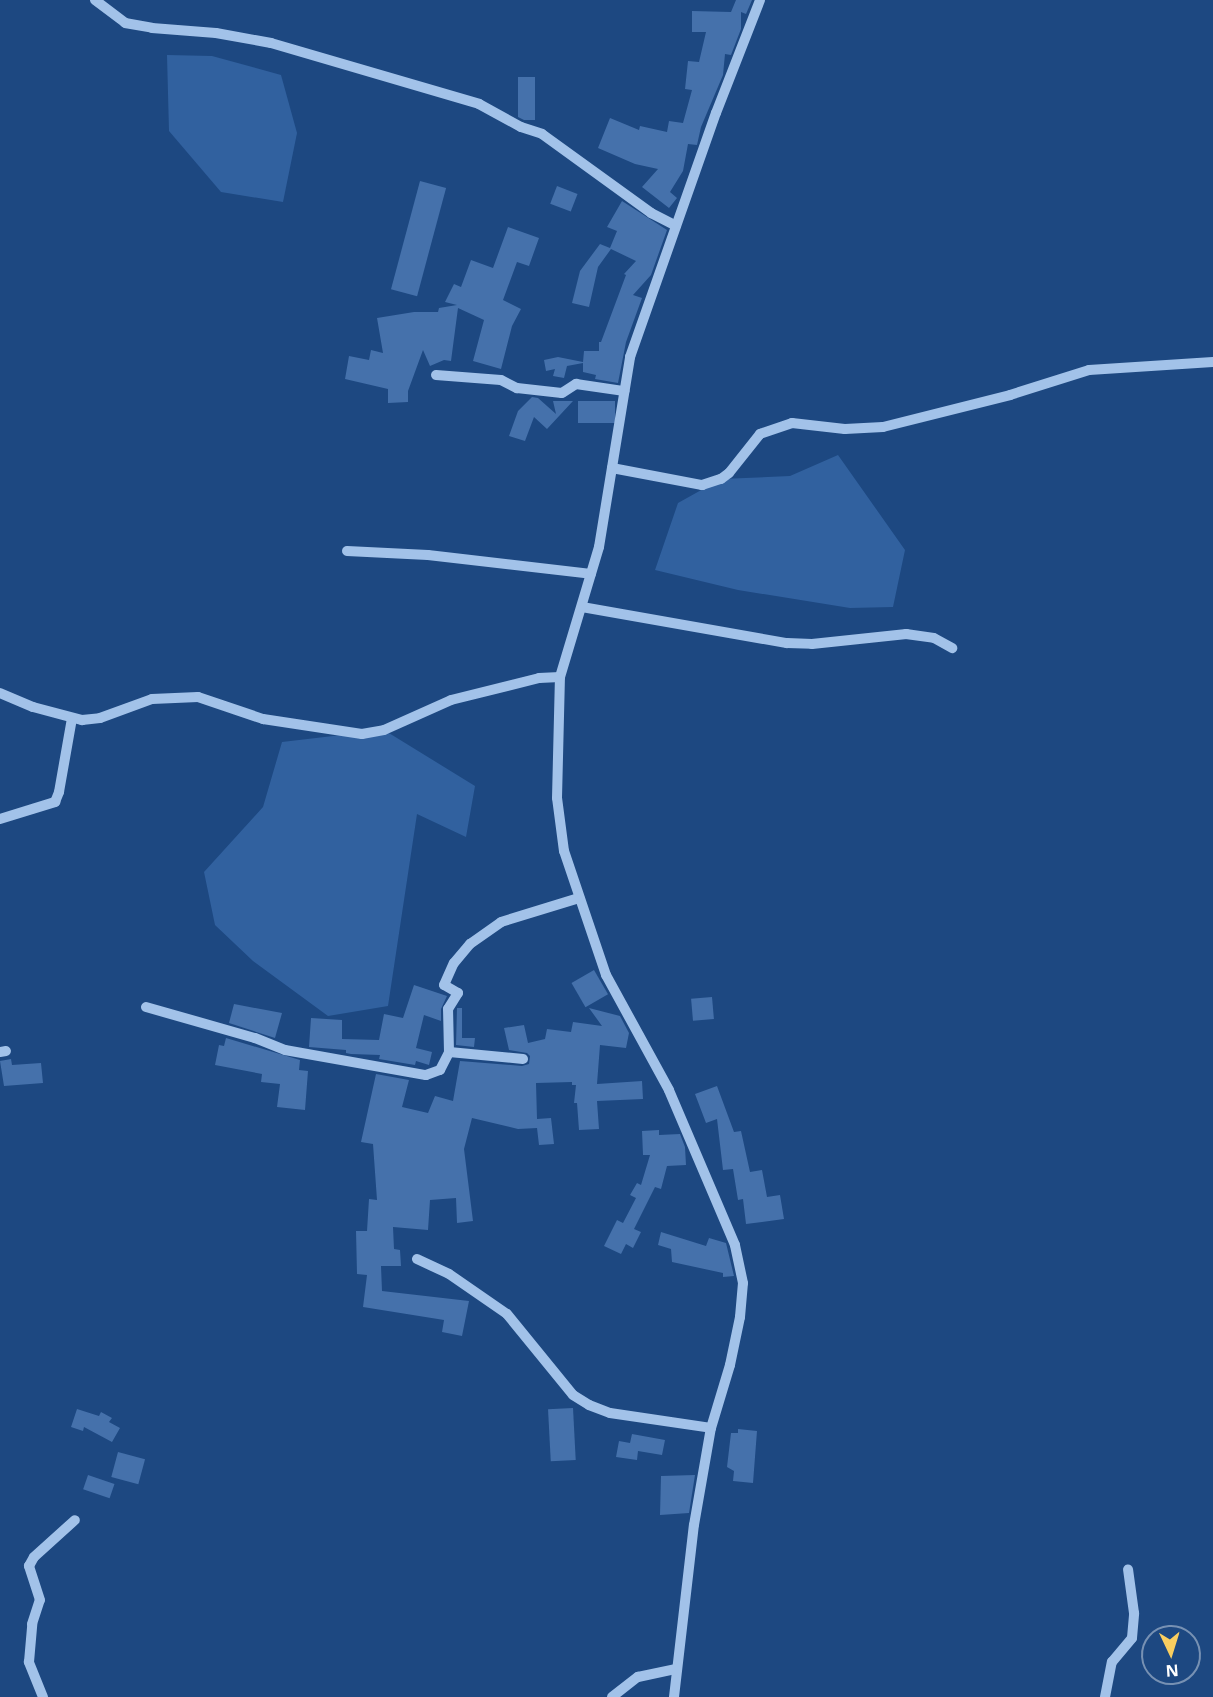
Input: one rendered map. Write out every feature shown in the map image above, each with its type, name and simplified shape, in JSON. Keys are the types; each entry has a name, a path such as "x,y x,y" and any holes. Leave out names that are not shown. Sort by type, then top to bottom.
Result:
{"street":[{"path":"95,0 131,25 216,33 271,43 479,104 521,127 542,134 651,213 676,226"},
{"path":"674,1697 694,1525 711,1428 730,1365 740,1317 742,1283 740,1264 710,1185 669,1090 606,975 564,851 557,798 560,677 591,574 612,468 630,357 760,0"},
{"path":"612,468 702,485 722,479 729,473 760,434 792,423 844,429 883,427 1010,395 1089,370 1213,362"},
{"path":"436,375 501,380 517,388 562,393 576,384 624,391"},
{"path":"347,551 428,555 591,574"},
{"path":"582,607 787,643 812,644 872,636 922,635 952,648"},
{"path":"0,693 72,718 100,718 152,699 198,697 263,719 362,734 376,733 451,700 538,678 560,677"},
{"path":"0,819 54,802 59,792 72,718"},
{"path":"146,1007 255,1038 285,1050 426,1075 440,1070 449,1052 448,1009 458,993 444,985 454,963 470,944 501,922 579,898"},
{"path":"449,1052 523,1059"},
{"path":"417,1260 449,1274 507,1314 573,1395 589,1405 610,1413 711,1428"},
{"path":"43,1697 28,1656 32,1624 40,1600 28,1566 34,1557 75,1520"},
{"path":"1105,1697 1112,1662 1132,1638 1134,1613 1128,1569"},
{"path":"612,1697 638,1677 676,1669"}],"shaded area":[{"path":"167,55 212,56 281,75 297,133 283,202 221,192 169,131"},
{"path":"838,455 905,550 893,607 850,608 738,590 655,570 678,503 721,479 790,476"},
{"path":"384,730 475,786 466,837 417,814 388,1006 328,1016 253,961 215,925 204,872 263,807 282,742"}],"building":[{"path":"736,0 752,0 746,14 741,12 741,29 731,55 725,54 723,75 701,127 697,145 688,144 683,171 670,192 677,198 669,208 642,187 658,169 635,164 598,148 610,118 639,130 640,126 667,132 669,121 683,123 692,90 685,89 688,61 699,62 706,32 692,32 692,11 731,12"},
{"path":"518,77 535,77 535,120 524,120 518,117"},
{"path":"420,181 446,188 417,296 391,289"},
{"path":"557,186 578,194 571,212 550,204"},
{"path":"622,201 667,230 651,275 633,295 642,298 626,342 618,383 595,379 596,375 583,372 583,363 567,366 564,378 553,376 555,369 546,371 544,360 558,357 583,362 584,351 599,351 599,342 601,342 626,275 624,274 636,261 611,249 598,267 589,307 572,303 580,271 600,244 610,248 617,231 607,227"},
{"path":"508,227 539,238 529,266 517,262 503,300 521,309 512,326 501,369 473,361 484,320 458,308 451,361 444,360 430,366 423,350 408,391 408,402 388,403 388,389 345,379 349,356 369,360 371,350 383,353 377,318 414,312 438,312 439,308 457,305 445,302 454,284 461,287 471,260 493,268"},
{"path":"532,397 538,398 556,414 553,401 573,401 547,429 534,417 525,441 509,436 518,411"},
{"path":"578,401 615,401 615,423 578,423"},
{"path":"594,970 608,994 585,1007 571,983"},
{"path":"414,985 447,996 441,1009 441,1021 424,1015 416,1048 432,1052 429,1065 416,1061 415,1065 379,1059 380,1055 351,1054 346,1053 346,1050 309,1047 311,1018 342,1020 342,1039 379,1040 384,1014 403,1018"},
{"path":"712,997 714,1019 693,1021 691,999"},
{"path":"234,1004 282,1013 275,1038 229,1023"},
{"path":"457,1008 462,1008 462,1038 475,1038 474,1047 456,1045"},
{"path":"589,1008 620,1016 629,1033 626,1048 600,1045 597,1084 642,1081 643,1099 597,1101 599,1129 579,1130 577,1103 574,1103 576,1085 572,1085 572,1082 536,1083 537,1119 551,1118 554,1144 539,1145 537,1128 518,1129 472,1118 464,1149 473,1221 457,1223 456,1198 430,1200 428,1230 393,1227 394,1249 400,1250 401,1266 381,1266 382,1291 469,1301 462,1336 442,1332 444,1320 363,1307 367,1275 357,1274 356,1231 367,1231 369,1199 377,1200 373,1144 361,1142 376,1074 409,1080 402,1107 428,1113 435,1096 453,1101 460,1061 522,1066 529,1064 530,1056 527,1053 509,1050 504,1028 524,1025 528,1043 545,1039 547,1029 571,1032 573,1022 602,1026"},
{"path":"226,1038 300,1060 299,1070 308,1071 305,1110 277,1107 280,1084 261,1082 262,1074 215,1065 219,1045 224,1046"},
{"path":"11,1059 12,1065 41,1063 43,1083 4,1086 0,1061"},
{"path":"717,1086 734,1132 741,1131 750,1172 762,1170 767,1197 780,1195 784,1219 746,1224 743,1199 738,1200 733,1169 723,1170 717,1119 706,1123 695,1094"},
{"path":"659,1130 659,1135 680,1134 685,1147 686,1165 667,1166 661,1189 655,1187 634,1229 641,1232 633,1248 626,1244 621,1254 604,1246 617,1220 623,1223 636,1198 630,1195 637,1183 641,1185 650,1155 643,1155 642,1131"},
{"path":"661,1232 706,1246 709,1238 726,1243 734,1276 723,1277 723,1273 672,1262 671,1249 658,1245"},
{"path":"573,1408 576,1460 551,1461 548,1409"},
{"path":"77,1409 99,1416 101,1412 112,1418 109,1422 120,1428 112,1442 84,1427 83,1431 71,1427"},
{"path":"738,1429 757,1431 753,1483 733,1481 734,1471 727,1467 731,1433 738,1433"},
{"path":"632,1434 665,1440 662,1455 638,1451 637,1460 616,1457 619,1441 630,1443"},
{"path":"118,1452 145,1459 138,1484 111,1477"},
{"path":"88,1475 114,1484 110,1498 83,1489"},
{"path":"695,1475 689,1513 660,1515 661,1476"}]}
